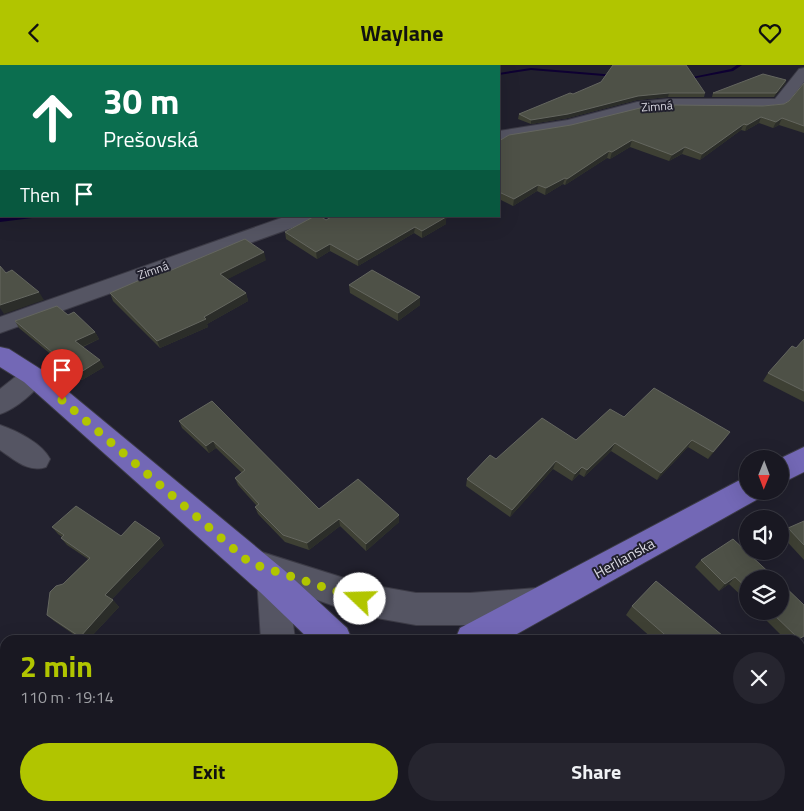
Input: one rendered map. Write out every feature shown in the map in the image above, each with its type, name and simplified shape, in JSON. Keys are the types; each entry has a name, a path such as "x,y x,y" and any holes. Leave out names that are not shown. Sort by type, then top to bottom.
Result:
{"main road":[{"path":"0,355 33,375 261,572 330,635"},
{"path":"789,467 804,458"},
{"name":"Herlianska","path":"489,635 541,603 739,494"}],"street":[{"name":"Zimná","path":"500,136 569,125 637,107 668,104 760,105 780,103 804,72"},
{"name":"Zimná","path":"0,325 304,217"},
{"path":"0,405 33,375"},
{"path":"0,436 36,459"},
{"path":"277,635 261,572 360,599 416,609 470,609 541,603"}],"building":[{"path":"613,65 686,65 705,93 669,93 638,96 568,114 531,120 519,114 601,82"},
{"path":"763,74 786,80 776,93 713,93"},
{"path":"804,83 804,126 782,118 776,122 761,117 747,125 744,124 702,154 685,147 672,155 632,140 612,152 609,151 567,179 565,178 546,188 538,185 514,199 500,192 500,140 509,135 571,125 640,108 670,105 763,106 784,104 789,101"},
{"path":"313,217 322,217 326,220 331,217 446,217 422,231 415,227 358,260 330,244 316,252 285,232"},
{"path":"245,239 264,252 220,274 246,293 204,317 206,319 157,341 110,293 165,269 167,272"},
{"path":"0,266 6,273 12,270 39,292 0,305"},
{"path":"372,270 420,297 398,313 349,285"},
{"path":"57,306 68,315 74,312 95,332 75,341 100,360 78,374 15,321"},
{"path":"804,339 804,391 768,373 792,346 796,348"},
{"path":"654,388 730,432 713,452 692,440 661,473 615,443 587,470 582,467 575,474 556,461 512,510 467,479 490,455 496,459 542,418 576,440 610,409 624,417"},
{"path":"212,401 319,509 358,479 399,515 366,544 339,519 307,543 283,535 255,507 259,504 235,478 245,470 213,441 206,446 179,421"},
{"path":"76,506 121,536 135,521 160,538 105,595 113,600 82,635 77,635 47,615 50,592 56,586 63,584 90,558 61,538 64,535 52,527"},
{"path":"804,521 804,545 789,529"},
{"path":"733,539 739,545 739,560 756,560 766,570 739,570 739,581 735,577 725,584 701,560"},
{"path":"656,581 722,635 665,635 632,606"},
{"path":"789,591 804,605 804,635 795,635 779,620 789,620"}],"waterway":[{"path":"685,79 732,70 740,65"},
{"path":"500,74 531,69 616,76"},
{"path":"0,220 24,217"}],"route":[{"path":"62,400 250,563 360,599"}]}
